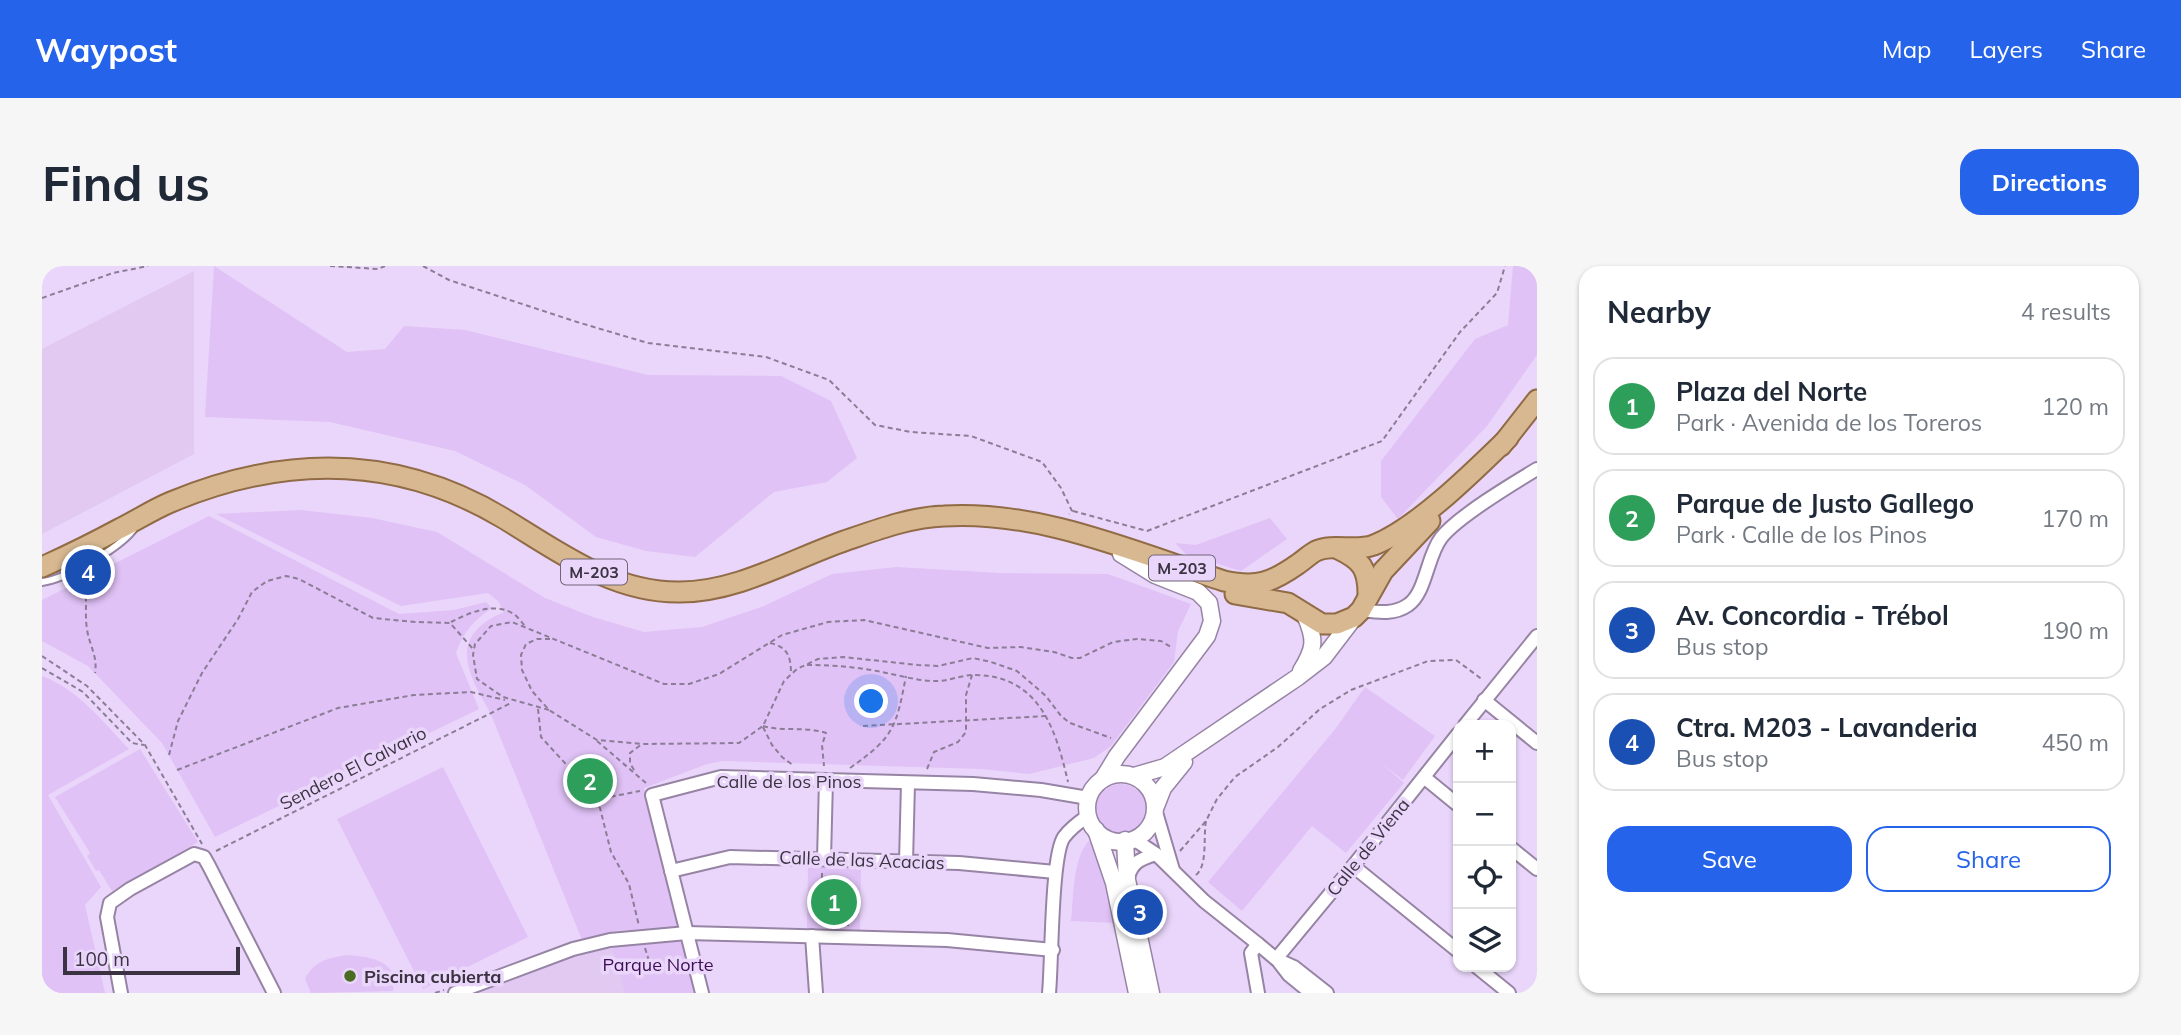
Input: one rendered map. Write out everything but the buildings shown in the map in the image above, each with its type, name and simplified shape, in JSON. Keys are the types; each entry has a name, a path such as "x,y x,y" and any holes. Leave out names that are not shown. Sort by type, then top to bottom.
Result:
{"main road":[{"name":"M-203","path":"1058,528 1220,591 1288,603 1322,624 1337,624 1361,607 1383,571 1479,473 1537,400"},
{"name":"M-203","path":"42,567 168,503 219,484 275,471 324,467 374,471 423,483 464,498 584,568 623,584 658,591 681,592 736,582 850,539 902,523 940,516 1011,517 1058,528 1242,585 1260,584 1274,580 1317,550 1371,546 1385,540 1440,500 1508,438"},
{"path":"1337,549 1355,557 1365,569 1368,580 1361,607"},
{"name":"M-203","path":"42,574 80,550"},
{"path":"1301,562 1293,579 1293,597 1303,613"}],"street":[{"path":"1134,776 1165,767 1298,677 1324,657 1361,607 1381,613 1410,604 1422,584 1432,552 1442,537 1455,524 1537,469"},
{"path":"1121,554 1155,575 1198,592 1209,603 1212,621 1207,636 1088,798 1092,823 1114,883 1137,993"},
{"path":"1298,677 1314,643 1303,613"},
{"path":"1469,720 1537,636"},
{"path":"1484,700 1537,743"},
{"name":"Calle de Viena","path":"1276,959 1453,741"},
{"path":"1151,993 1127,880 1130,840 1152,823 1163,788 1177,769 1202,744"},
{"path":"1103,779 1120,774 1134,776 1144,782 1152,793 1173,870"},
{"name":"Calle de los Pinos","path":"702,993 652,795 721,777 826,777 987,785 1088,798"},
{"path":"826,777 829,859"},
{"path":"1425,778 1453,801"},
{"path":"906,862 908,783"},
{"path":"1092,823 1106,838 1115,841 1130,840 1156,855 1204,901 1276,959 1289,975 1311,993"},
{"path":"1049,993 1055,872 1059,848 1063,838 1092,823"},
{"path":"1516,852 1537,869"},
{"path":"121,993 107,916 110,903 130,888 194,854 206,861 274,993"},
{"path":"1127,880 1131,867 1136,862 1156,855"},
{"name":"Calle de las Acacias","path":"671,872 730,857 959,863 1055,872"},
{"path":"1353,866 1453,947"},
{"path":"455,993 573,949 610,940 687,933 947,940 1052,950"},
{"path":"812,936 816,993"},
{"path":"1258,944 1251,953 1258,993"},
{"path":"1276,959 1294,967 1328,993"},
{"path":"1483,972 1509,993"}],"lane":[{"path":"42,582 65,576 100,556 130,534 143,517"}],"path":[{"path":"42,298 113,273 148,266"},
{"path":"330,266 378,269 385,266"},
{"path":"423,266 438,276 648,343 766,357 830,380 875,425 911,432 971,436 1042,462 1061,488 1072,510 1147,531 1382,441 1460,332 1497,293 1505,266"},
{"path":"1058,528 1072,510"},
{"path":"169,755 178,721 202,673 238,619 252,592 267,581 286,576 299,579 373,618 450,623 469,613 492,608 513,613 525,626"},
{"path":"82,580 87,591 87,629 97,662 95,673"},
{"path":"513,702 487,688 477,679 474,667 474,650 482,634 491,626 512,622 664,684 689,684 719,674 769,642 797,629 828,622 864,620 988,649 1021,647 1054,652 1072,659 1080,658 1113,642 1137,639 1161,641 1171,647"},
{"path":"450,623 474,650"},
{"path":"552,639 537,639 526,644 522,654 522,670 532,691 550,710 597,740 652,787"},
{"path":"769,642 780,645 787,651 790,658 790,675"},
{"path":"42,656 87,686 145,745 202,842 206,861"},
{"path":"597,740 643,744 739,743 763,726 784,681 790,675 818,659 843,657 938,666 973,659 990,662 1017,671 1046,696 1070,723 1118,741"},
{"path":"1180,852 1206,821 1217,799 1235,777 1278,747 1320,709 1362,685 1428,661 1455,660 1493,689"},
{"path":"806,665 851,667 935,681 972,675 1010,680 1040,706 1053,727 1069,788"},
{"path":"42,668 83,692 132,743 145,745"},
{"path":"925,777 934,752 963,737 967,720 965,695 972,675"},
{"path":"848,769 880,746 889,735 902,705 906,676"},
{"path":"177,770 338,708 414,695 471,692 550,710"},
{"name":"Sendero El Calvario","path":"206,861 513,702"},
{"path":"538,708 541,737 575,774 600,808 611,852 629,884 640,930"},
{"path":"863,726 1046,716"},
{"path":"763,726 772,745 793,765"},
{"path":"763,726 790,731 812,729 826,733 822,746 826,777"},
{"path":"636,774 630,763 630,753 643,744"},
{"path":"593,800 646,790"},
{"path":"1195,876 1202,871 1206,821"},
{"path":"825,891 831,887 841,888 845,894 843,904 837,908 829,907 824,902 822,865 834,866 829,859"}],"shaded area":[{"path":"194,271 194,454 42,534 42,349"},
{"path":"615,947 626,993 471,993 550,963"}],"green space":[{"path":"214,266 347,352 385,349 404,326 465,330 648,375 781,376 831,401 857,458 827,482 774,492 695,557 646,551 596,537 525,485 455,451 330,422 205,417"},
{"path":"1513,266 1537,266 1537,355 1487,426 1398,519 1381,497 1381,461 1475,339 1508,325"},
{"path":"301,510 372,518 437,532 545,598 593,617 644,632 702,627 764,606 832,574 896,567 1001,573 1108,574 1191,604 1178,631 1174,662 1111,746 1094,758 1029,774 981,769 723,761 707,764 644,788 677,927 616,931 582,940 490,712 469,669 469,643 475,632 486,622 504,612 498,601 488,593 401,606 216,514"},
{"path":"209,516 399,614 454,610 486,602 492,608 470,627 456,653 479,709 215,837 162,743 88,666 42,641 42,600"},
{"path":"1270,518 1287,539 1241,571 1186,554 1175,543 1196,545"},
{"path":"42,676 79,698 129,749 48,795 101,887 85,905 105,993 42,993"},
{"path":"1365,687 1435,736 1403,780 1381,763 1404,783 1346,853 1312,826 1242,911 1208,882 1336,728"},
{"path":"140,749 198,842 112,891 99,870 96,871 87,856 90,853 55,797"},
{"path":"443,767 528,937 423,989 337,819"},
{"path":"1121,784 1139,791 1146,809 1139,827 1121,834 1103,827 1096,809 1103,791"},
{"path":"1094,837 1117,923 1071,921 1078,863 1087,843"},
{"path":"808,866 861,868 860,930 807,929"},
{"name":"Parque Norte","path":"687,933 702,993 625,993 610,940"},
{"name":"Piscina cubierta","path":"347,955 381,962 392,973 393,991 311,993 305,979 313,968 328,959"}],"place":[{"name":"Ctra. M203 - Lavanderia","path":"88,572"},
{"name":"Parque de Justo Gallego","path":"590,781"},
{"name":"Plaza del Norte","path":"834,902"},
{"name":"Av. Concordia - Trébol","path":"1140,912"},
{"name":"Piscina cubierta","path":"350,976"}]}
